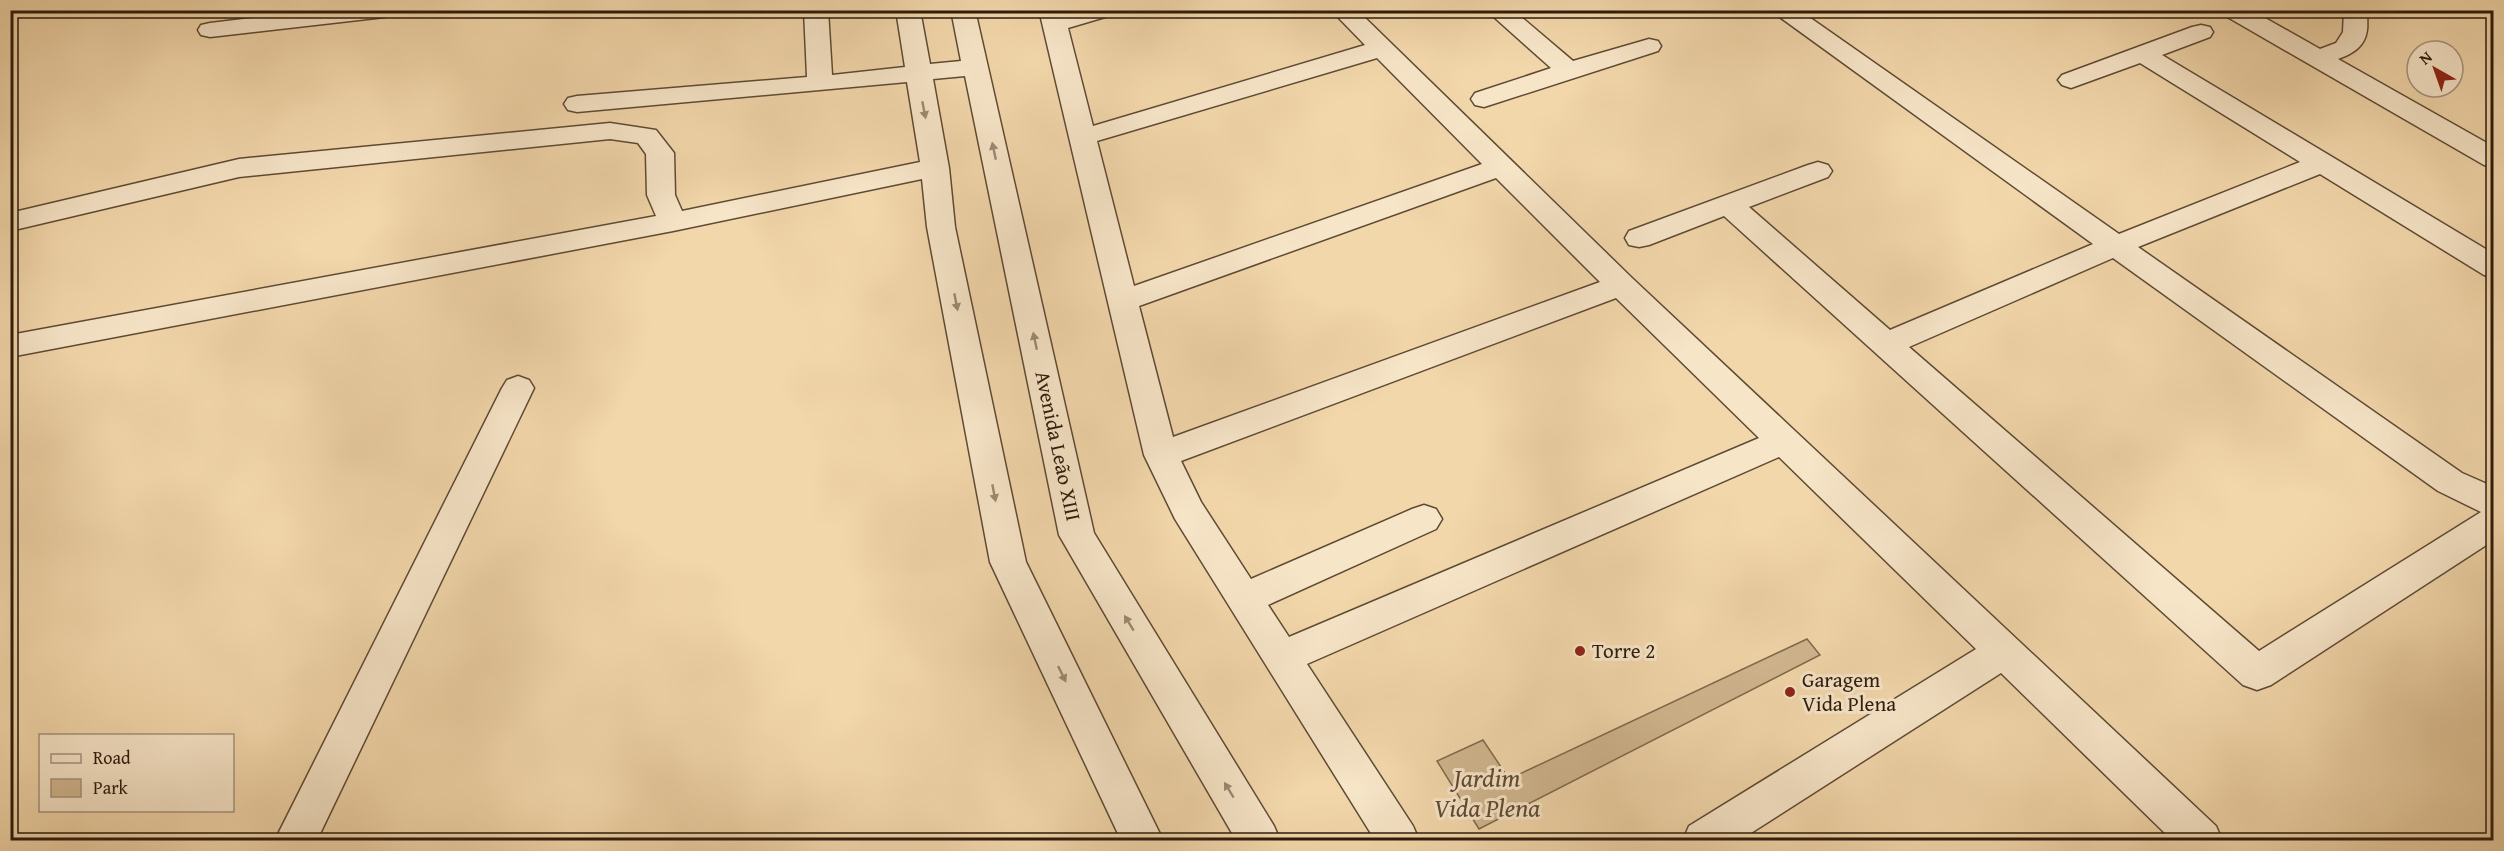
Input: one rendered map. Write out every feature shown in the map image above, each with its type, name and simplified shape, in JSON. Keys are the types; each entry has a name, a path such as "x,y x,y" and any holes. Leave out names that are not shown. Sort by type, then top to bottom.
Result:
{"street":[{"path":"210,30 385,10"},
{"path":"816,10 820,84"},
{"path":"908,10 935,168 941,228 1008,562 1142,840"},
{"name":"Avenida Leão XIII","path":"963,10 1077,535 1258,840"},
{"path":"1103,10 1052,17 1161,455 1187,509 1246,598 1398,840"},
{"path":"1343,10 1621,285 2201,840"},
{"path":"1498,10 1569,70"},
{"path":"1782,10 2450,482 2493,503"},
{"path":"2233,10 2493,159"},
{"path":"2318,58 2346,48 2355,32 2355,12 2357,10"},
{"path":"2071,80 2201,32"},
{"path":"1484,99 1649,46"},
{"path":"1083,137 1383,48"},
{"path":"2142,54 2493,268"},
{"path":"577,104 820,84 976,67"},
{"path":"10,222 239,168 610,131 647,136 660,153 661,195 673,222"},
{"path":"1888,343 2117,246 2321,164"},
{"path":"1123,301 1502,166"},
{"path":"10,346 673,222 935,168"},
{"path":"1639,238 1818,171"},
{"path":"1729,205 1888,343 2257,673 2493,522"},
{"path":"1161,455 1621,285"},
{"path":"296,840 518,388"},
{"path":"1282,657 1784,441"},
{"path":"1246,598 1424,519"},
{"path":"1704,840 2004,651"}],"green space":[{"name":"Jardim Vida Plena","path":"1807,639 1820,655 1479,829 1437,761 1483,740 1509,779"}],"place":[{"name":"Torre 2","path":"1580,651"},
{"name":"Garagem Vida Plena","path":"1790,692"}]}
